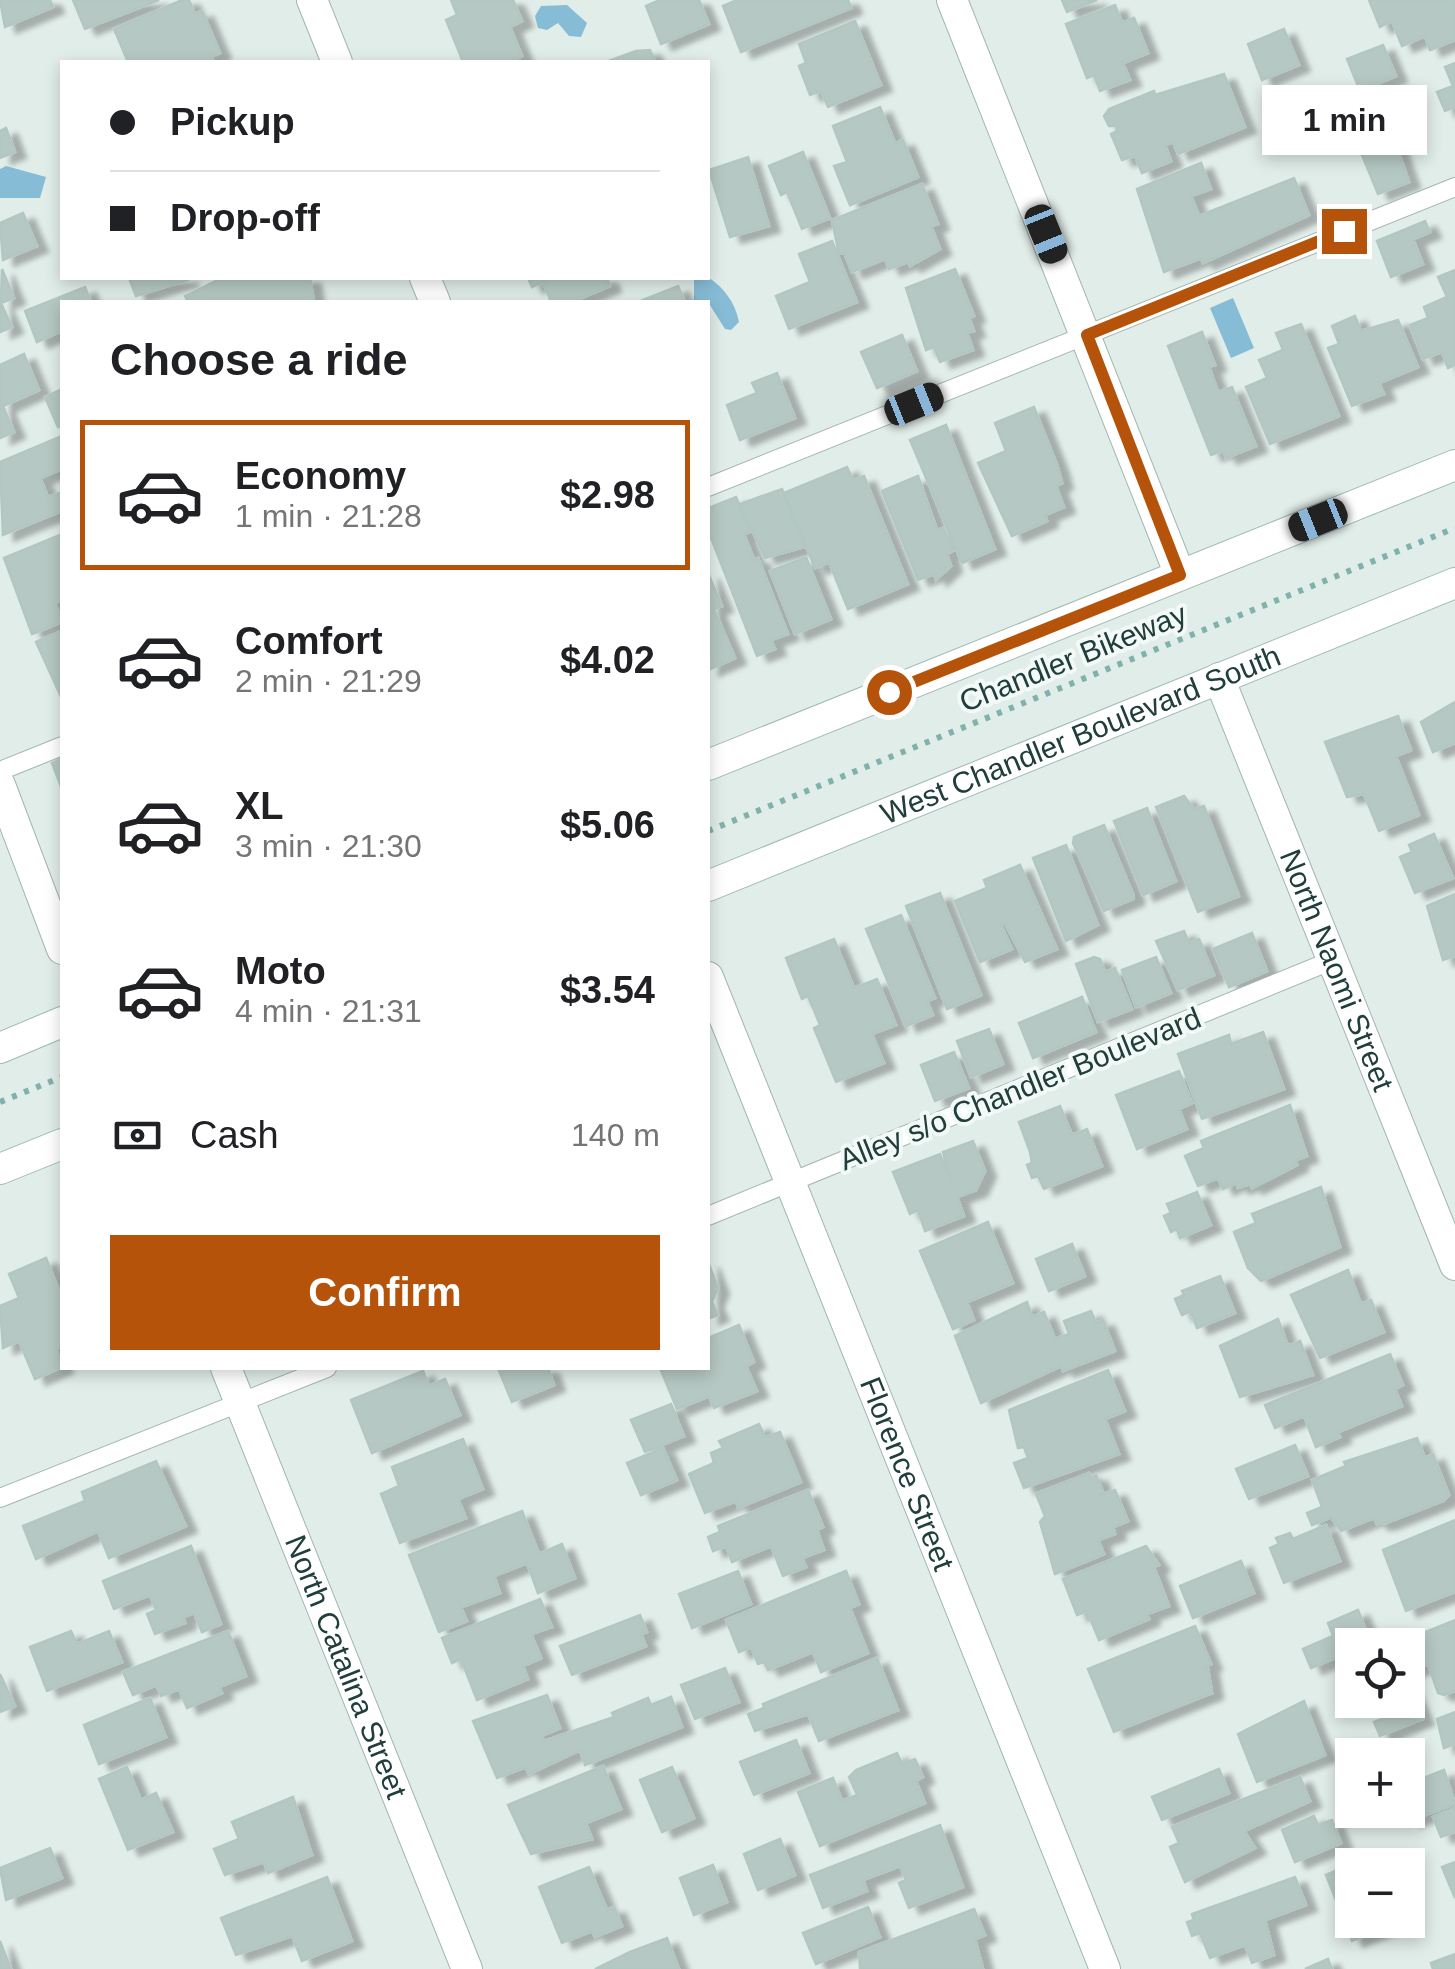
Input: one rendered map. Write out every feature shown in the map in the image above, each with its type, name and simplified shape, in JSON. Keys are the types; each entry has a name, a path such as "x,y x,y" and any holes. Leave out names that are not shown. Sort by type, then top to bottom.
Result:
{"street":[{"path":"312,0 336,60"},
{"path":"952,0 1180,575"},
{"path":"710,764 1455,465"},
{"name":"West Chandler Boulevard South","path":"710,885 1455,583"},
{"name":"North Naomi Street","path":"1219,678 1455,1265"},
{"path":"0,786 60,945"},
{"name":"Florence Street","path":"710,981 1106,1969"},
{"path":"0,1048 60,1023"},
{"path":"0,1169 60,1145"},
{"name":"North Catalina Street","path":"227,1370 467,1969"}],"lane":[{"path":"710,486 1455,187"},
{"path":"0,771 60,747"},
{"name":"Alley s/o Chandler Boulevard","path":"710,1215 1333,960"},
{"path":"0,1498 323,1370"}],"path":[{"name":"Chandler Bikeway","path":"710,830 1455,528"},
{"path":"0,1102 60,1077"}],"water":[{"path":"567,5 587,23 581,37 569,36 558,23 547,30 538,28 535,16 541,6"},
{"path":"6,166 46,177 40,198 0,198 0,169"},
{"path":"710,279 724,291 739,322 731,330 725,329 710,300 694,300 694,280"},
{"path":"1233,298 1254,348 1231,358 1210,308"}],"building":[{"path":"0,0 50,0 53,7 5,27"},
{"path":"73,0 159,0 85,29"},
{"path":"189,0 195,14 202,11 220,53 211,57 213,60 127,60 114,29"},
{"path":"451,0 513,0 522,21 510,27 522,56 515,60 462,60 446,20 457,15"},
{"path":"660,0 699,0 709,24 661,44 646,6"},
{"path":"737,0 848,0 851,8 741,52 723,6"},
{"path":"1062,0 1097,0 1067,12"},
{"path":"1369,0 1455,0 1455,40 1430,50 1425,36 1402,46 1392,21 1380,27"},
{"path":"1115,5 1122,23 1134,18 1148,53 1123,63 1130,80 1100,91 1094,75 1087,78 1066,24"},
{"path":"855,21 881,85 828,107 821,91 810,95 799,66 806,63 799,44"},
{"path":"1284,29 1299,65 1262,80 1248,44"},
{"path":"1383,45 1396,76 1360,91 1347,59"},
{"path":"650,50 654,60 611,60"},
{"path":"1455,63 1455,107 1445,111 1437,92 1453,86 1445,67"},
{"path":"1224,74 1245,127 1178,154 1173,142 1165,145 1171,161 1142,173 1135,156 1122,160 1111,134 1117,131 1116,126 1109,126 1104,116 1109,109 1154,91 1155,95"},
{"path":"880,107 895,143 903,140 918,177 850,205 834,166 847,162 833,126"},
{"path":"6,128 15,152 0,158 0,131"},
{"path":"1391,130 1409,182 1378,194 1357,143"},
{"path":"803,152 830,218 802,229 787,192 781,195 769,166"},
{"path":"748,157 769,226 730,237 710,170"},
{"path":"1201,163 1211,189 1191,196 1199,216 1294,178 1309,215 1203,263 1201,258 1164,272 1137,189"},
{"path":"922,184 938,224 931,226 940,249 910,266 908,262 889,269 885,259 852,272 844,252 839,254 832,220"},
{"path":"23,213 37,246 3,260 0,223"},
{"path":"1425,221 1430,232 1413,239 1423,264 1391,277 1377,241"},
{"path":"832,241 857,302 789,329 776,296 810,282 799,254"},
{"path":"2,269 14,298 1,303 12,327 0,332"},
{"path":"955,269 974,316 969,318 974,331 967,333 973,350 940,362 934,347 926,350 906,288"},
{"path":"1455,270 1455,365 1448,368 1442,352 1423,359 1410,325 1428,318 1424,307 1447,297 1438,277"},
{"path":"130,280 188,280 136,296"},
{"path":"218,280 310,280 314,300 187,300 185,296"},
{"path":"529,280 608,280 610,286 577,300 550,300 543,282 532,287"},
{"path":"678,286 684,300 643,300"},
{"path":"85,287 90,300 60,300 60,332 37,342 25,311"},
{"path":"1355,316 1361,331 1398,320 1418,367 1379,383 1384,394 1352,406 1328,348 1339,344 1332,326"},
{"path":"1301,324 1339,416 1270,444 1246,387 1267,378 1259,360 1283,350 1276,333"},
{"path":"1202,332 1215,365 1209,367 1218,392 1232,387 1256,446 1226,458 1223,451 1211,455 1168,346"},
{"path":"902,335 917,371 877,388 861,352"},
{"path":"24,354 39,390 3,406 14,432 0,438 0,365"},
{"path":"777,373 795,418 740,440 727,405 757,393 752,383"},
{"path":"60,390 58,427 45,397"},
{"path":"1034,407 1057,465 1062,483 1056,486 1064,507 1045,515 1047,521 1012,536 978,463 1006,451 995,423"},
{"path":"946,425 995,549 962,563 910,440"},
{"path":"60,437 60,470 40,478 48,497 60,493 60,512 3,535 0,462"},
{"path":"847,467 853,480 864,476 908,584 848,609 829,562 815,568 784,493"},
{"path":"918,476 937,530 943,528 953,551 947,554 951,566 936,580 934,574 918,580 882,491"},
{"path":"782,489 804,547 765,558 740,504"},
{"path":"736,497 750,532 744,534 754,560 758,558 788,634 771,640 775,649 757,656 710,535 710,507"},
{"path":"60,535 60,601 55,603 60,623 32,634 4,558"},
{"path":"806,557 831,619 795,634 770,571"},
{"path":"710,578 722,606 714,609 735,658 710,669"},
{"path":"60,632 60,695 36,642"},
{"path":"1455,702 1455,743 1433,752 1421,722"},
{"path":"1398,716 1411,750 1396,756 1419,815 1379,831 1364,794 1347,797 1325,742"},
{"path":"60,759 60,784 52,763"},
{"path":"1184,796 1194,809 1204,806 1239,896 1198,912 1156,807"},
{"path":"1147,808 1176,881 1143,895 1114,821"},
{"path":"1104,825 1133,899 1104,911 1073,843 1074,837"},
{"path":"1434,834 1453,878 1415,893 1400,857 1412,852 1409,845"},
{"path":"1066,845 1098,925 1066,941 1033,858"},
{"path":"1020,865 1057,949 1025,962 1005,923 1001,925 1012,949 980,962 955,901 987,888 984,880"},
{"path":"940,893 981,995 947,1009 906,906"},
{"path":"1455,894 1455,956 1443,960 1427,906"},
{"path":"901,915 935,998 927,1001 933,1015 906,1026 866,929"},
{"path":"1184,931 1189,943 1199,939 1214,975 1178,990 1156,941"},
{"path":"1252,933 1267,971 1229,987 1213,949"},
{"path":"834,939 854,988 877,979 896,1025 872,1034 884,1063 836,1082 814,1028 820,1025 808,996 802,999 786,958"},
{"path":"1094,957 1100,959 1105,972 1115,968 1132,1009 1098,1022 1076,964"},
{"path":"1156,957 1171,993 1136,1007 1122,970"},
{"path":"1082,997 1096,1032 1033,1058 1019,1023"},
{"path":"989,1029 1003,1064 971,1077 957,1041"},
{"path":"1263,1032 1284,1089 1202,1119 1178,1054 1229,1035 1231,1044"},
{"path":"954,1052 969,1088 935,1101 921,1065"},
{"path":"1179,1071 1192,1103 1179,1109 1187,1129 1137,1149 1116,1095"},
{"path":"1290,1105 1307,1156 1296,1160 1297,1165 1252,1188 1250,1184 1238,1188 1236,1183 1223,1189 1218,1178 1198,1186 1185,1156 1204,1148 1201,1141"},
{"path":"1060,1106 1072,1135 1087,1129 1102,1166 1044,1189 1038,1176 1032,1178 1027,1165 1032,1163 1030,1152 1019,1122"},
{"path":"973,1141 985,1171 976,1190 957,1197 964,1216 925,1231 918,1210 910,1214 893,1172 940,1154 951,1182 943,1152"},
{"path":"1321,1187 1340,1247 1261,1281 1248,1268 1234,1232 1256,1223 1252,1214"},
{"path":"1197,1192 1211,1225 1180,1238 1177,1229 1171,1232 1164,1216 1171,1213 1167,1204"},
{"path":"988,1222 1013,1283 967,1302 974,1320 953,1329 920,1251"},
{"path":"1072,1244 1085,1276 1049,1291 1036,1259"},
{"path":"46,1258 60,1293 60,1347 56,1349 60,1368 35,1379 19,1341 3,1348 0,1306 19,1298 9,1274"},
{"path":"710,1267 718,1288 712,1302 718,1315 710,1318"},
{"path":"1348,1270 1361,1304 1371,1300 1384,1332 1320,1358 1291,1295"},
{"path":"1220,1276 1235,1313 1197,1328 1191,1311 1182,1315 1175,1299 1184,1295 1182,1291"},
{"path":"1027,1302 1032,1317 1044,1312 1055,1339 1069,1334 1064,1321 1091,1311 1096,1323 1103,1320 1115,1351 1063,1371 1061,1366 981,1403 955,1336"},
{"path":"1278,1319 1288,1346 1300,1341 1313,1375 1240,1397 1220,1346"},
{"path":"739,1325 754,1362 746,1366 757,1391 714,1408 709,1396 677,1409 661,1370 710,1370 710,1337"},
{"path":"1390,1354 1403,1385 1395,1389 1402,1406 1338,1432 1340,1437 1316,1447 1304,1416 1275,1428 1265,1405"},
{"path":"499,1370 549,1370 554,1385 512,1402"},
{"path":"1108,1370 1125,1411 1105,1419 1119,1454 1024,1488 1014,1463 1028,1458 1024,1447 1018,1448 1009,1410"},
{"path":"423,1371 429,1386 445,1379 460,1415 372,1453 351,1400"},
{"path":"671,1404 684,1436 645,1452 631,1420"},
{"path":"759,1424 765,1437 780,1432 801,1482 738,1508 736,1501 705,1513 689,1474 714,1463 711,1453 723,1448 719,1441"},
{"path":"1417,1438 1425,1458 1433,1454 1449,1495 1443,1501 1386,1523 1377,1524 1374,1518 1341,1531 1331,1517 1312,1525 1307,1513 1322,1507 1312,1480 1346,1466 1344,1462"},
{"path":"463,1439 483,1489 458,1499 466,1518 400,1543 381,1494 399,1486 392,1467"},
{"path":"1295,1445 1308,1476 1249,1499 1236,1469"},
{"path":"663,1448 677,1480 641,1495 627,1463"},
{"path":"156,1461 186,1526 109,1558 98,1531 36,1559 23,1526 85,1501 82,1492"},
{"path":"1089,1473 1091,1478 1096,1475 1103,1492 1098,1496 1115,1490 1128,1521 1113,1527 1115,1534 1098,1540 1104,1554 1055,1574 1040,1522 1045,1516 1036,1494"},
{"path":"808,1490 823,1527 817,1530 824,1550 802,1558 806,1567 783,1576 771,1546 732,1562 726,1546 713,1551 708,1537 720,1532 718,1526"},
{"path":"522,1511 539,1554 562,1544 575,1578 538,1593 527,1563 494,1576 500,1593 464,1606 459,1603 467,1621 439,1632 409,1555"},
{"path":"1455,1520 1455,1592 1406,1611 1383,1550"},
{"path":"1326,1525 1340,1561 1284,1583 1270,1548 1279,1544 1276,1538 1290,1533 1293,1539"},
{"path":"191,1546 221,1624 202,1632 194,1613 183,1617 185,1623 155,1634 147,1614 156,1610 150,1595 114,1609 103,1581"},
{"path":"1146,1546 1159,1565 1154,1567 1169,1606 1099,1640 1087,1611 1077,1615 1063,1579"},
{"path":"1241,1561 1254,1593 1193,1618 1180,1586"},
{"path":"738,1571 751,1604 692,1628 679,1594"},
{"path":"846,1571 859,1604 850,1608 868,1653 821,1672 813,1652 768,1670 764,1662 758,1664 751,1647 739,1652 726,1620"},
{"path":"540,1599 552,1627 531,1634 541,1658 523,1666 528,1679 477,1700 461,1659 452,1663 442,1638"},
{"path":"1358,1610 1365,1628 1335,1628 1335,1658 1311,1668 1303,1649 1333,1636 1328,1623"},
{"path":"640,1615 647,1632 641,1634 646,1646 572,1675 560,1646"},
{"path":"1455,1620 1455,1691 1438,1693 1428,1664 1425,1665 1425,1632"},
{"path":"1195,1626 1211,1664 1203,1668 1208,1669 1212,1693 1114,1732 1088,1669"},
{"path":"71,1631 77,1644 109,1631 122,1662 47,1691 30,1647"},
{"path":"228,1631 246,1676 219,1687 222,1693 187,1708 179,1689 161,1696 156,1685 133,1695 123,1672"},
{"path":"877,1658 898,1710 819,1741 808,1714 755,1731 748,1714 764,1708 763,1704"},
{"path":"725,1668 739,1702 695,1719 681,1685"},
{"path":"0,1674 15,1706 0,1712"},
{"path":"547,1695 560,1728 541,1736 544,1741 614,1717 612,1713 648,1698 651,1705 671,1697 682,1727 585,1765 580,1750 529,1774 526,1767 497,1778 473,1721"},
{"path":"150,1698 166,1737 99,1764 84,1725"},
{"path":"1304,1701 1325,1755 1257,1782 1238,1734"},
{"path":"1455,1712 1455,1744 1444,1748 1437,1719"},
{"path":"1385,1718 1423,1719 1380,1736 1374,1722"},
{"path":"796,1740 809,1773 754,1795 740,1762"},
{"path":"897,1753 902,1764 915,1759 923,1777 916,1781 925,1803 820,1846 798,1792 833,1778 842,1801 857,1795 849,1777 856,1770"},
{"path":"603,1766 621,1809 586,1823 592,1839 531,1854 508,1805"},
{"path":"127,1767 141,1800 156,1793 173,1832 128,1850 99,1779"},
{"path":"672,1767 694,1818 662,1832 640,1780"},
{"path":"1219,1769 1229,1793 1162,1820 1152,1797"},
{"path":"1444,1770 1455,1804 1425,1815 1425,1777"},
{"path":"1300,1777 1310,1801 1244,1831 1255,1848 1185,1882 1170,1847 1179,1843 1172,1827"},
{"path":"293,1797 312,1855 268,1873 264,1862 225,1875 214,1849 239,1839 232,1822"},
{"path":"1455,1808 1455,1832 1441,1837 1433,1817"},
{"path":"1314,1816 1318,1825 1332,1820 1341,1843 1295,1862 1282,1830"},
{"path":"940,1825 963,1887 909,1908 899,1883 906,1880 900,1866 863,1880 867,1891 823,1908 810,1875"},
{"path":"780,1839 795,1875 758,1890 744,1854"},
{"path":"50,1848 62,1878 6,1900 0,1868"},
{"path":"1455,1862 1455,1898 1442,1867"},
{"path":"713,1865 727,1902 694,1915 680,1878"},
{"path":"589,1867 607,1910 614,1907 622,1926 595,1937 592,1931 562,1943 539,1887"},
{"path":"1335,1871 1335,1898 1326,1875"},
{"path":"327,1877 352,1941 302,1961 292,1936 236,1955 221,1918"},
{"path":"1295,1877 1306,1905 1265,1920 1274,1955 1252,1963 1245,1945 1210,1958 1200,1933 1192,1936 1187,1922 1194,1920 1192,1914"},
{"path":"868,1907 880,1937 816,1964 803,1933"},
{"path":"974,1909 985,1935 975,1939 983,1969 860,1969 859,1952"},
{"path":"667,1938 679,1969 595,1969 630,1952"},
{"path":"0,1941 11,1969 0,1969"},
{"path":"1455,1954 1455,1969 1433,1969 1431,1963"},
{"path":"1328,1959 1332,1969 1305,1969"}],"route":[{"path":"889,692 1180,575 1087,335 1344,231"}]}
